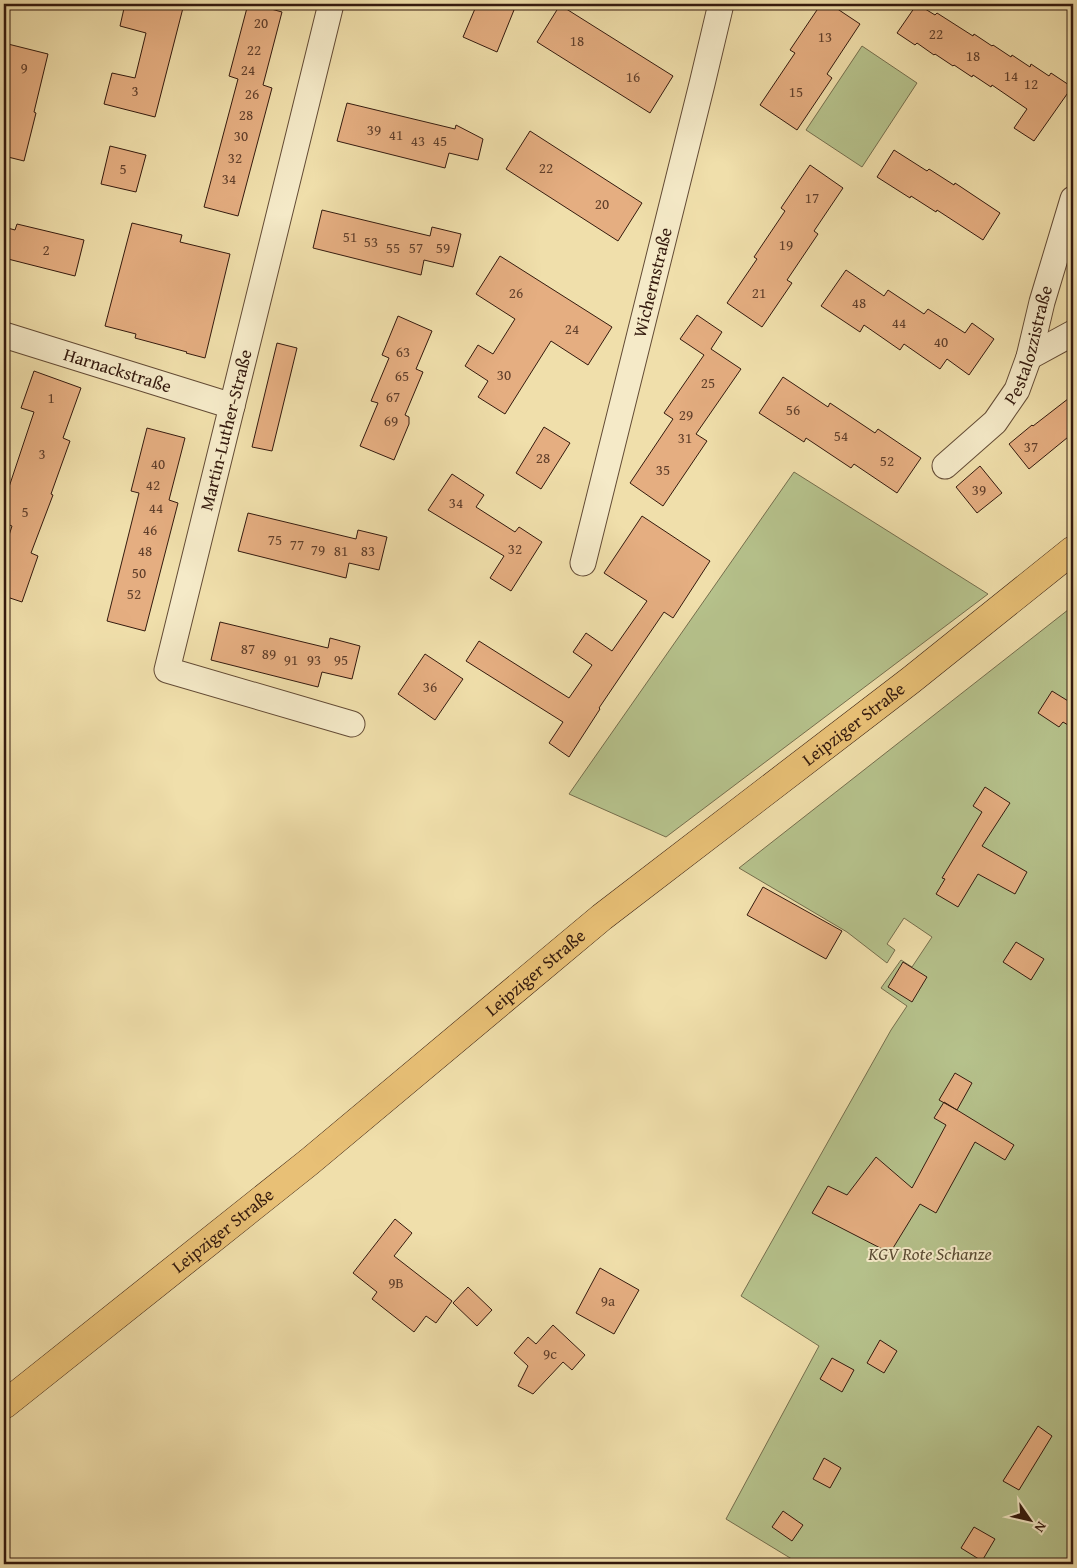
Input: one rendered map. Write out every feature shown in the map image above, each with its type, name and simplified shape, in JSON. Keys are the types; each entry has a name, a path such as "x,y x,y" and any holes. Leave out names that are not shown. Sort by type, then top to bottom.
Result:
{"main road":[{"name":"Leipziger Straße","path":"4,1405 309,1162 602,917 864,717 1073,550"}],"street":[{"name":"Martin-Luther-Straße","path":"331,4 167,670 352,724"},
{"name":"Wichernstraße","path":"583,562 721,4"},
{"name":"Pestalozzistraße","path":"945,466 995,422 1017,390 1029,357 1042,302 1073,199"},
{"path":"1029,357 1073,333"},
{"name":"Harnackstraße","path":"4,335 232,406"}],"green space":[{"path":"862,46 917,83 862,167 806,130"},
{"path":"794,472 988,594 666,837 569,794"},
{"name":"KGV Rote Schanze","path":"1073,606 1073,1564 800,1564 726,1519 819,1346 741,1296 891,1030 907,1006 881,988 901,960 912,967 932,937 904,918 887,944 895,950 887,963 847,932 739,868"}],"building":[{"path":"125,4 184,4 155,117 104,104 112,73 135,78 146,33 120,26"},
{"path":"248,4 282,12 263,85 272,88 238,216 204,207 238,79 229,76"},
{"path":"477,4 501,4 514,10 497,52 463,37"},
{"path":"821,4 830,4 860,24 827,74 832,78 797,130 760,105 795,53 790,50"},
{"path":"917,4 935,15 937,13 973,36 974,34 1030,67 1031,64 1049,76 1051,73 1072,87 1034,141 1014,128 1027,109 992,85 991,87 973,75 972,77 897,33"},
{"path":"560,5 673,76 650,113 537,42"},
{"path":"4,43 48,54 24,161 4,156"},
{"path":"347,103 455,129 456,125 483,139 478,160 449,153 445,168 337,141"},
{"path":"530,131 642,203 618,241 506,169"},
{"path":"110,146 146,155 136,192 101,184"},
{"path":"894,150 927,171 929,169 954,185 955,183 1000,213 983,240 937,210 936,212 911,196 910,198 877,177"},
{"path":"810,165 843,188 814,231 818,234 787,280 792,283 762,327 727,303 757,259 754,257 785,211 781,208"},
{"path":"322,210 430,236 432,227 461,234 453,267 424,260 421,275 313,248"},
{"path":"132,223 182,235 180,242 230,254 205,358 135,338 136,334 105,326"},
{"path":"17,224 84,240 75,276 4,258 4,227 15,230"},
{"path":"500,256 612,327 588,365 551,341 505,414 478,397 488,381 465,366 478,345 493,354 515,319 476,294"},
{"path":"846,270 884,296 888,290 924,314 928,309 965,333 972,323 994,339 969,375 947,359 940,369 904,344 900,350 864,325 860,332 821,306"},
{"path":"697,315 722,332 711,349 741,369 696,434 707,441 663,506 630,483 673,419 664,413 704,355 680,339"},
{"path":"398,316 432,331 416,369 423,372 405,415 409,417 409,424 394,460 360,446 378,403 371,401 389,358 382,355"},
{"path":"277,343 297,348 272,451 252,447"},
{"path":"34,371 81,388 63,438 70,441 51,494 53,495 31,553 38,556 22,602 4,596 4,551 12,526 4,523 4,502 34,412 21,408"},
{"path":"783,377 828,407 830,403 875,433 878,429 921,458 897,493 854,464 851,468 806,438 804,442 759,413"},
{"path":"1073,395 1073,433 1029,469 1009,444"},
{"path":"544,427 570,443 541,489 516,473"},
{"path":"147,428 185,438 169,500 178,503 145,631 107,621 139,493 131,491"},
{"path":"980,466 1002,493 977,513 956,487"},
{"path":"452,474 484,495 476,507 515,532 519,527 542,542 511,591 490,578 504,556 428,510"},
{"path":"248,513 356,539 358,530 387,537 379,570 349,563 346,578 238,551"},
{"path":"642,516 710,561 673,618 664,612 599,708 569,757 549,743 563,722 466,661 479,641 569,698 592,665 573,652 586,633 612,651 647,601 604,573"},
{"path":"220,622 328,648 330,638 360,646 352,679 322,672 318,687 211,660"},
{"path":"425,654 463,679 435,720 398,694"},
{"path":"1052,691 1073,704 1073,728 1063,722 1059,727 1038,713"},
{"path":"985,787 1010,803 982,846 1027,872 1015,894 978,874 958,907 936,894 945,879 942,878 982,812 973,806"},
{"path":"763,887 842,931 826,959 747,915"},
{"path":"1016,942 1044,959 1031,980 1003,962"},
{"path":"903,962 927,977 912,1002 888,987"},
{"path":"955,1073 972,1083 957,1110 939,1100"},
{"path":"944,1102 1014,1145 1005,1160 975,1142 936,1213 920,1204 890,1253 812,1213 828,1186 847,1195 876,1157 912,1188 946,1125 934,1118"},
{"path":"395,1219 412,1233 394,1256 452,1301 436,1323 426,1316 414,1332 372,1299 377,1292 353,1273"},
{"path":"600,1268 639,1290 614,1334 576,1313"},
{"path":"468,1287 492,1310 477,1326 453,1303"},
{"path":"553,1325 585,1355 572,1370 563,1362 533,1394 518,1386 528,1366 514,1353 528,1337 536,1344"},
{"path":"880,1340 897,1351 884,1373 867,1363"},
{"path":"832,1358 854,1370 842,1392 820,1379"},
{"path":"1038,1426 1052,1436 1019,1490 1003,1481"},
{"path":"824,1458 841,1468 830,1488 813,1479"},
{"path":"783,1511 803,1525 792,1541 772,1527"},
{"path":"974,1527 995,1539 982,1561 961,1548"}]}
